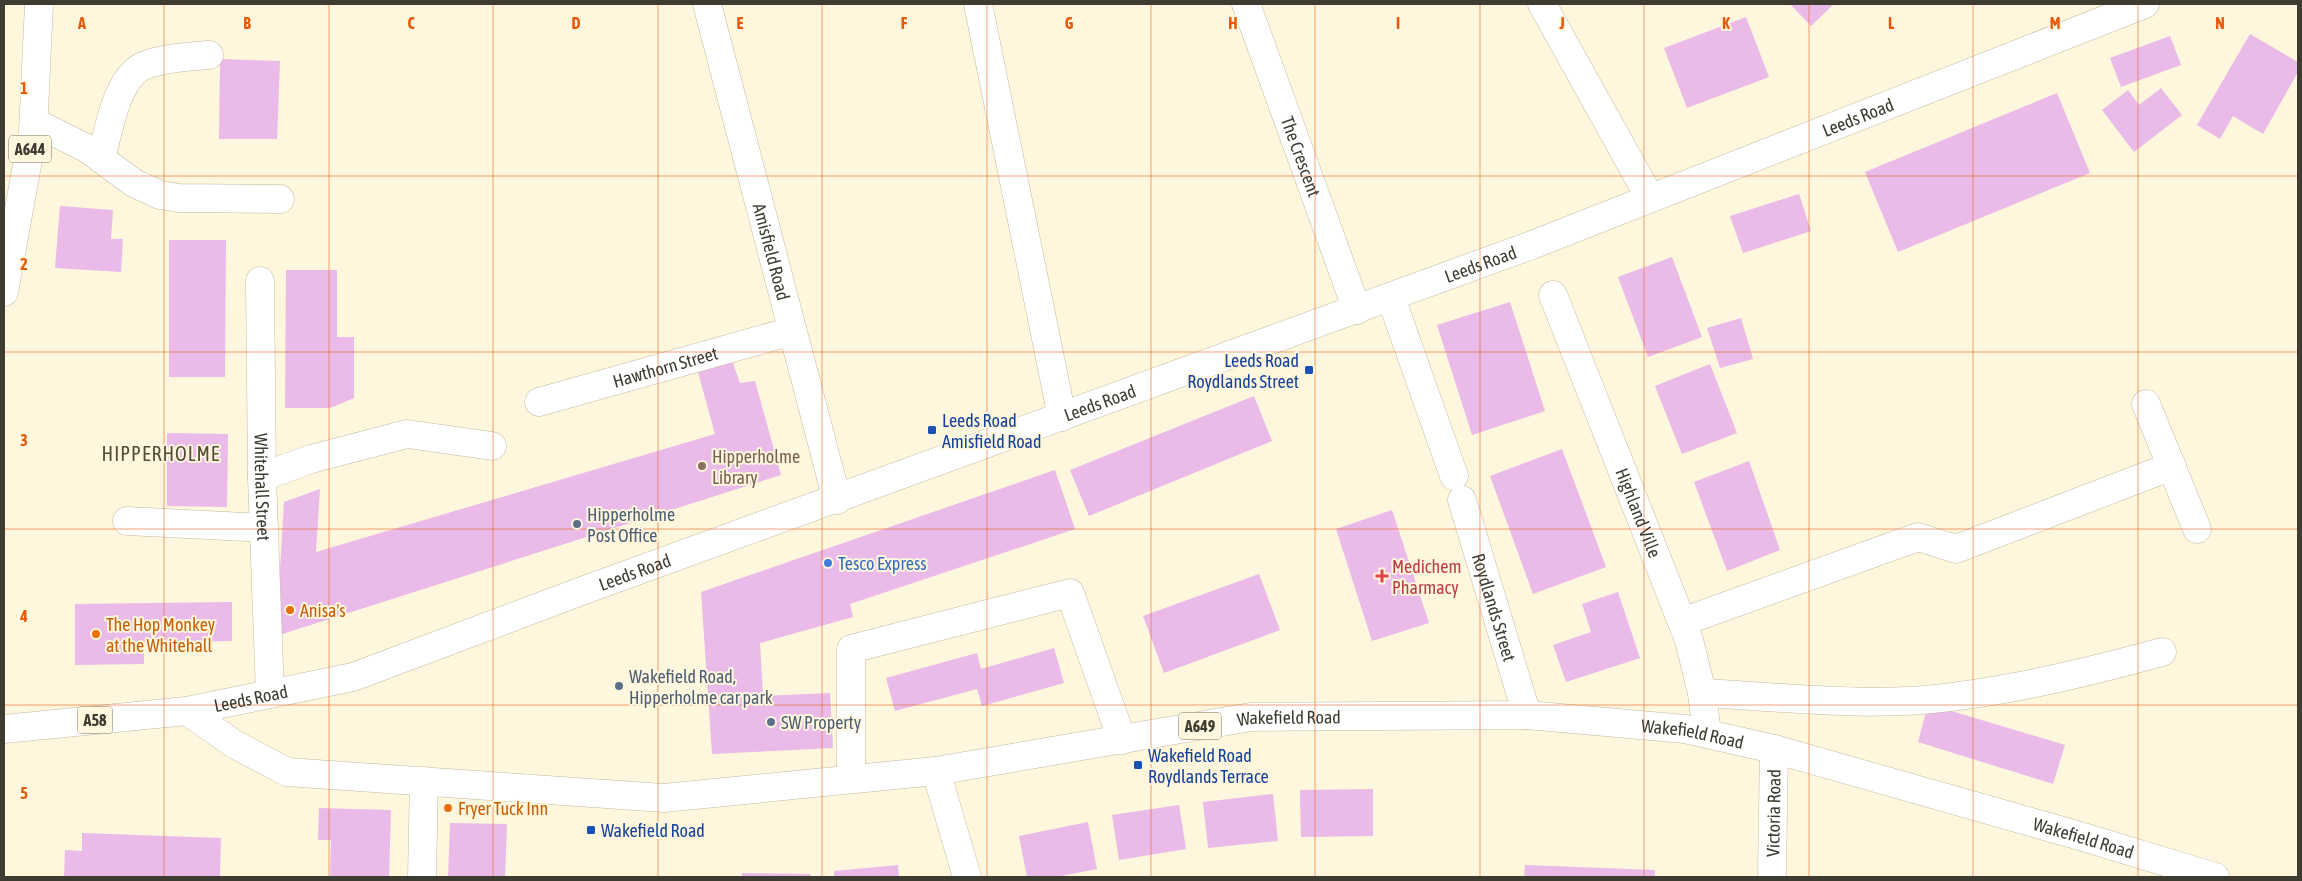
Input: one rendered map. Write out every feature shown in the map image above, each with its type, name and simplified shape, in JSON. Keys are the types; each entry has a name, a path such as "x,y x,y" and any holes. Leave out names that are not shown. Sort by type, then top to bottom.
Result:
{"main road":[{"name":"A644","path":"4,292 9,239 34,122 40,4"},
{"name":"Amisfield Road","path":"707,4 837,500"},
{"path":"978,4 1062,417"},
{"name":"The Crescent","path":"1246,4 1357,310"},
{"path":"1542,4 1650,198"},
{"name":"Leeds Road","path":"4,729 187,711 353,677 579,592 1391,298 2144,4"},
{"path":"101,160 112,117 124,84 132,74 144,66 173,59 209,55"},
{"path":"34,122 88,149 134,183 160,195 179,198 280,199"},
{"name":"Whitehall Street","path":"260,281 262,477 270,694"},
{"name":"Highland Ville","path":"1554,295 1689,640 1702,693 1707,734"},
{"name":"Roydlands Street","path":"1391,298 1458,488 1527,714"},
{"name":"Hawthorn Street","path":"540,402 792,331"},
{"path":"2146,404 2197,529"},
{"path":"262,477 311,459 407,434 492,446"},
{"path":"1682,622 1918,537 1956,549 2172,466"},
{"path":"127,520 264,528"},
{"path":"851,780 851,649 1070,593 1122,740"},
{"path":"1702,693 1870,701 1950,698 2059,679 2162,652"},
{"name":"Wakefield Road","path":"187,711 234,744 287,772 664,798 936,771 1251,717 1527,714 1685,729 1774,749 2080,836 2198,875"},
{"name":"Victoria Road","path":"1772,877 1774,749"},
{"path":"936,771 967,877"},
{"path":"422,877 424,782"}],"building":[{"path":"1790,4 1834,4 1811,26"},
{"path":"1746,17 1769,77 1687,108 1664,48"},
{"path":"2250,34 2298,62 2298,72 2263,134 2233,116 2220,139 2197,125"},
{"path":"2170,36 2181,65 2121,87 2110,58"},
{"path":"220,59 280,61 277,139 219,139"},
{"path":"2161,88 2182,115 2134,152 2102,110 2128,90 2139,105"},
{"path":"2057,93 2090,173 1898,252 1865,172"},
{"path":"1799,194 1811,231 1743,253 1730,216"},
{"path":"60,206 113,210 111,239 123,239 121,272 55,268"},
{"path":"169,240 226,240 225,377 169,377"},
{"path":"1672,257 1702,337 1648,357 1618,277"},
{"path":"286,270 337,270 337,337 354,337 354,398 330,408 285,408"},
{"path":"1510,302 1545,411 1472,435 1437,325"},
{"path":"1741,318 1753,359 1720,368 1707,328"},
{"path":"730,355 740,383 755,381 781,475 276,636 284,502 320,489 316,552 715,434 696,365"},
{"path":"1710,364 1737,433 1682,454 1655,386"},
{"path":"1254,396 1272,441 1089,516 1070,470"},
{"path":"167,433 228,434 227,507 167,506"},
{"path":"1562,449 1606,567 1533,594 1490,476"},
{"path":"1749,461 1780,550 1727,571 1694,482"},
{"path":"1055,470 1075,529 850,604 853,617 760,643 763,696 830,693 833,748 712,754 701,592"},
{"name":"Medichem Pharmacy","path":"1392,510 1429,623 1372,641 1336,529"},
{"path":"1259,574 1280,630 1164,673 1143,616"},
{"path":"1618,592 1640,658 1566,682 1553,645 1591,632 1582,604"},
{"path":"232,602 232,641 144,643 144,664 75,665 75,604"},
{"path":"1054,648 1064,683 982,706 977,689 895,711 886,678 977,653 981,669"},
{"path":"1928,704 2065,745 2053,784 1918,742"},
{"path":"1373,789 1373,836 1301,837 1300,790"},
{"path":"1273,794 1278,841 1208,848 1203,802"},
{"path":"1179,805 1186,849 1119,860 1112,815"},
{"path":"319,808 391,810 389,877 330,877 331,840 318,840"},
{"path":"1088,822 1097,869 1056,877 1027,877 1019,836"},
{"path":"450,823 507,824 505,877 448,877"},
{"path":"82,833 221,838 220,877 64,877 65,850 82,851"},
{"path":"898,865 899,877 834,877 834,871"},
{"path":"1525,865 1655,870 1655,877 1524,877"},
{"path":"742,873 811,874 810,877 742,877"}],"place":[{"name":"Leeds Road Roydlands Street","path":"1309,370"},
{"name":"Leeds Road Amisfield Road","path":"932,430"},
{"name":"Hipperholme Library","path":"702,466"},
{"name":"Hipperholme Post Office","path":"577,524"},
{"name":"Tesco Express","path":"828,563"},
{"name":"Medichem Pharmacy","path":"1382,576"},
{"name":"Anisa's","path":"290,610"},
{"name":"The Hop Monkey at the Whitehall","path":"96,634"},
{"name":"Wakefield Road, Hipperholme car park","path":"619,686"},
{"name":"SW Property","path":"771,722"},
{"name":"Wakefield Road Roydlands Terrace","path":"1138,765"},
{"name":"Fryer Tuck Inn","path":"448,808"},
{"name":"Wakefield Road","path":"591,830"}],"district":[{"name":"HIPPERHOLME","path":"161,453"}]}
